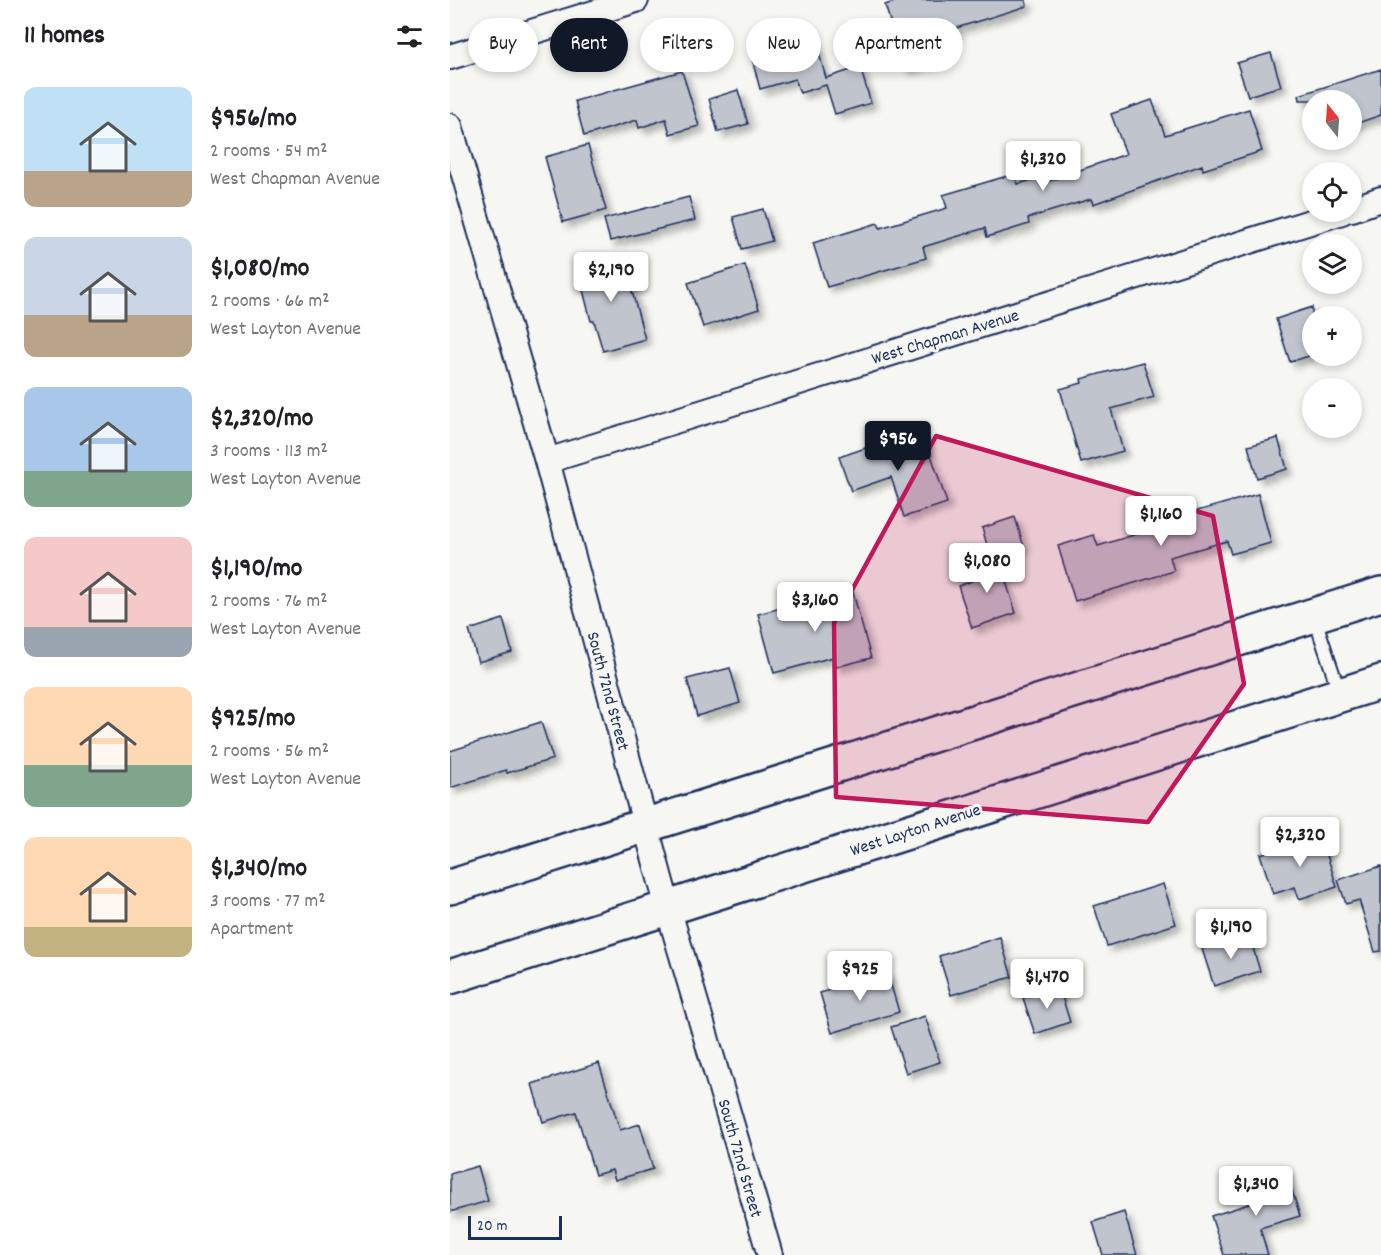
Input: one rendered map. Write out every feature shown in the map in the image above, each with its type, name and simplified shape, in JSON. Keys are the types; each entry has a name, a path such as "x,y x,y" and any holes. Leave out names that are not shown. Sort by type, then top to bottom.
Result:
{"main road":[{"path":"450,887 1381,594"},
{"name":"West Layton Avenue","path":"450,977 1381,682"}],"street":[{"path":"450,57 636,0"},
{"name":"South 72nd Street","path":"450,126 547,461 668,908 770,1255"},
{"path":"1362,205 1381,199"},
{"name":"West Chapman Avenue","path":"547,461 1310,222"}],"lane":[{"path":"1313,615 1340,695"}],"highlighted area":[{"path":"936,436 1213,516 1244,684 1148,822 836,797 834,623"}],"building":[{"path":"900,0 1026,0 1027,6 963,26 963,18 889,18 885,5"},
{"path":"1271,53 1281,86 1248,96 1237,63"},
{"path":"821,60 826,78 845,72 862,72 871,103 835,114 826,85 800,93 795,79 760,89 755,72 821,72"},
{"path":"1381,69 1381,115 1362,122 1362,90 1315,90"},
{"path":"682,72 699,126 670,134 666,119 639,128 637,120 584,136 575,101"},
{"path":"738,90 748,124 718,132 709,99"},
{"path":"1152,100 1165,135 1249,109 1262,151 1203,170 1202,165 1093,204 1091,199 1028,218 1029,224 987,237 985,228 923,247 926,258 827,287 813,243 878,223 880,228 947,208 943,195 1014,174 1018,184 1038,178 1040,184 1126,154 1111,114"},
{"path":"588,145 606,210 563,222 545,157"},
{"path":"689,197 695,220 610,241 604,219"},
{"path":"763,209 772,241 742,249 733,217"},
{"path":"622,255 645,339 603,351 594,321 591,321 577,267"},
{"path":"745,265 759,309 703,327 688,283"},
{"path":"1302,310 1302,358 1290,362 1276,319"},
{"path":"1143,362 1154,397 1111,409 1123,451 1081,463 1060,389 1082,383 1081,379"},
{"path":"924,434 947,503 904,517 891,477 851,491 839,457 898,437 900,442"},
{"path":"1278,438 1287,469 1257,478 1248,446"},
{"path":"1258,494 1271,543 1231,554 1227,541 1170,557 1174,571 1075,601 1058,546 1094,535 1098,546 1191,517 1190,513"},
{"path":"1015,517 1024,547 991,558 982,528"},
{"path":"998,557 1016,613 972,628 958,586 972,581 968,566"},
{"path":"852,589 871,658 836,667 833,657 774,673 758,614"},
{"path":"503,619 512,652 478,662 469,630"},
{"path":"730,668 740,703 697,716 687,679"},
{"path":"541,722 553,759 507,773 506,770 450,788 450,751"},
{"path":"1321,836 1337,887 1299,899 1295,887 1273,894 1260,854"},
{"path":"1381,866 1381,951 1375,952 1359,900 1346,904 1338,880"},
{"path":"1163,884 1176,924 1107,946 1094,906"},
{"path":"1249,935 1260,971 1214,986 1202,949"},
{"path":"1000,937 1012,977 951,995 939,956"},
{"path":"887,972 899,1012 832,1033 820,993"},
{"path":"1059,987 1070,1022 1035,1034 1023,998"},
{"path":"925,1016 940,1062 906,1073 891,1027"},
{"path":"599,1063 620,1130 640,1124 653,1169 615,1180 612,1170 595,1175 576,1112 543,1122 532,1084"},
{"path":"478,1166 488,1201 450,1212 450,1174"},
{"path":"1286,1171 1300,1216 1260,1228 1268,1255 1224,1255 1211,1216 1258,1201 1252,1181"},
{"path":"1124,1212 1137,1255 1103,1255 1093,1222"}]}
